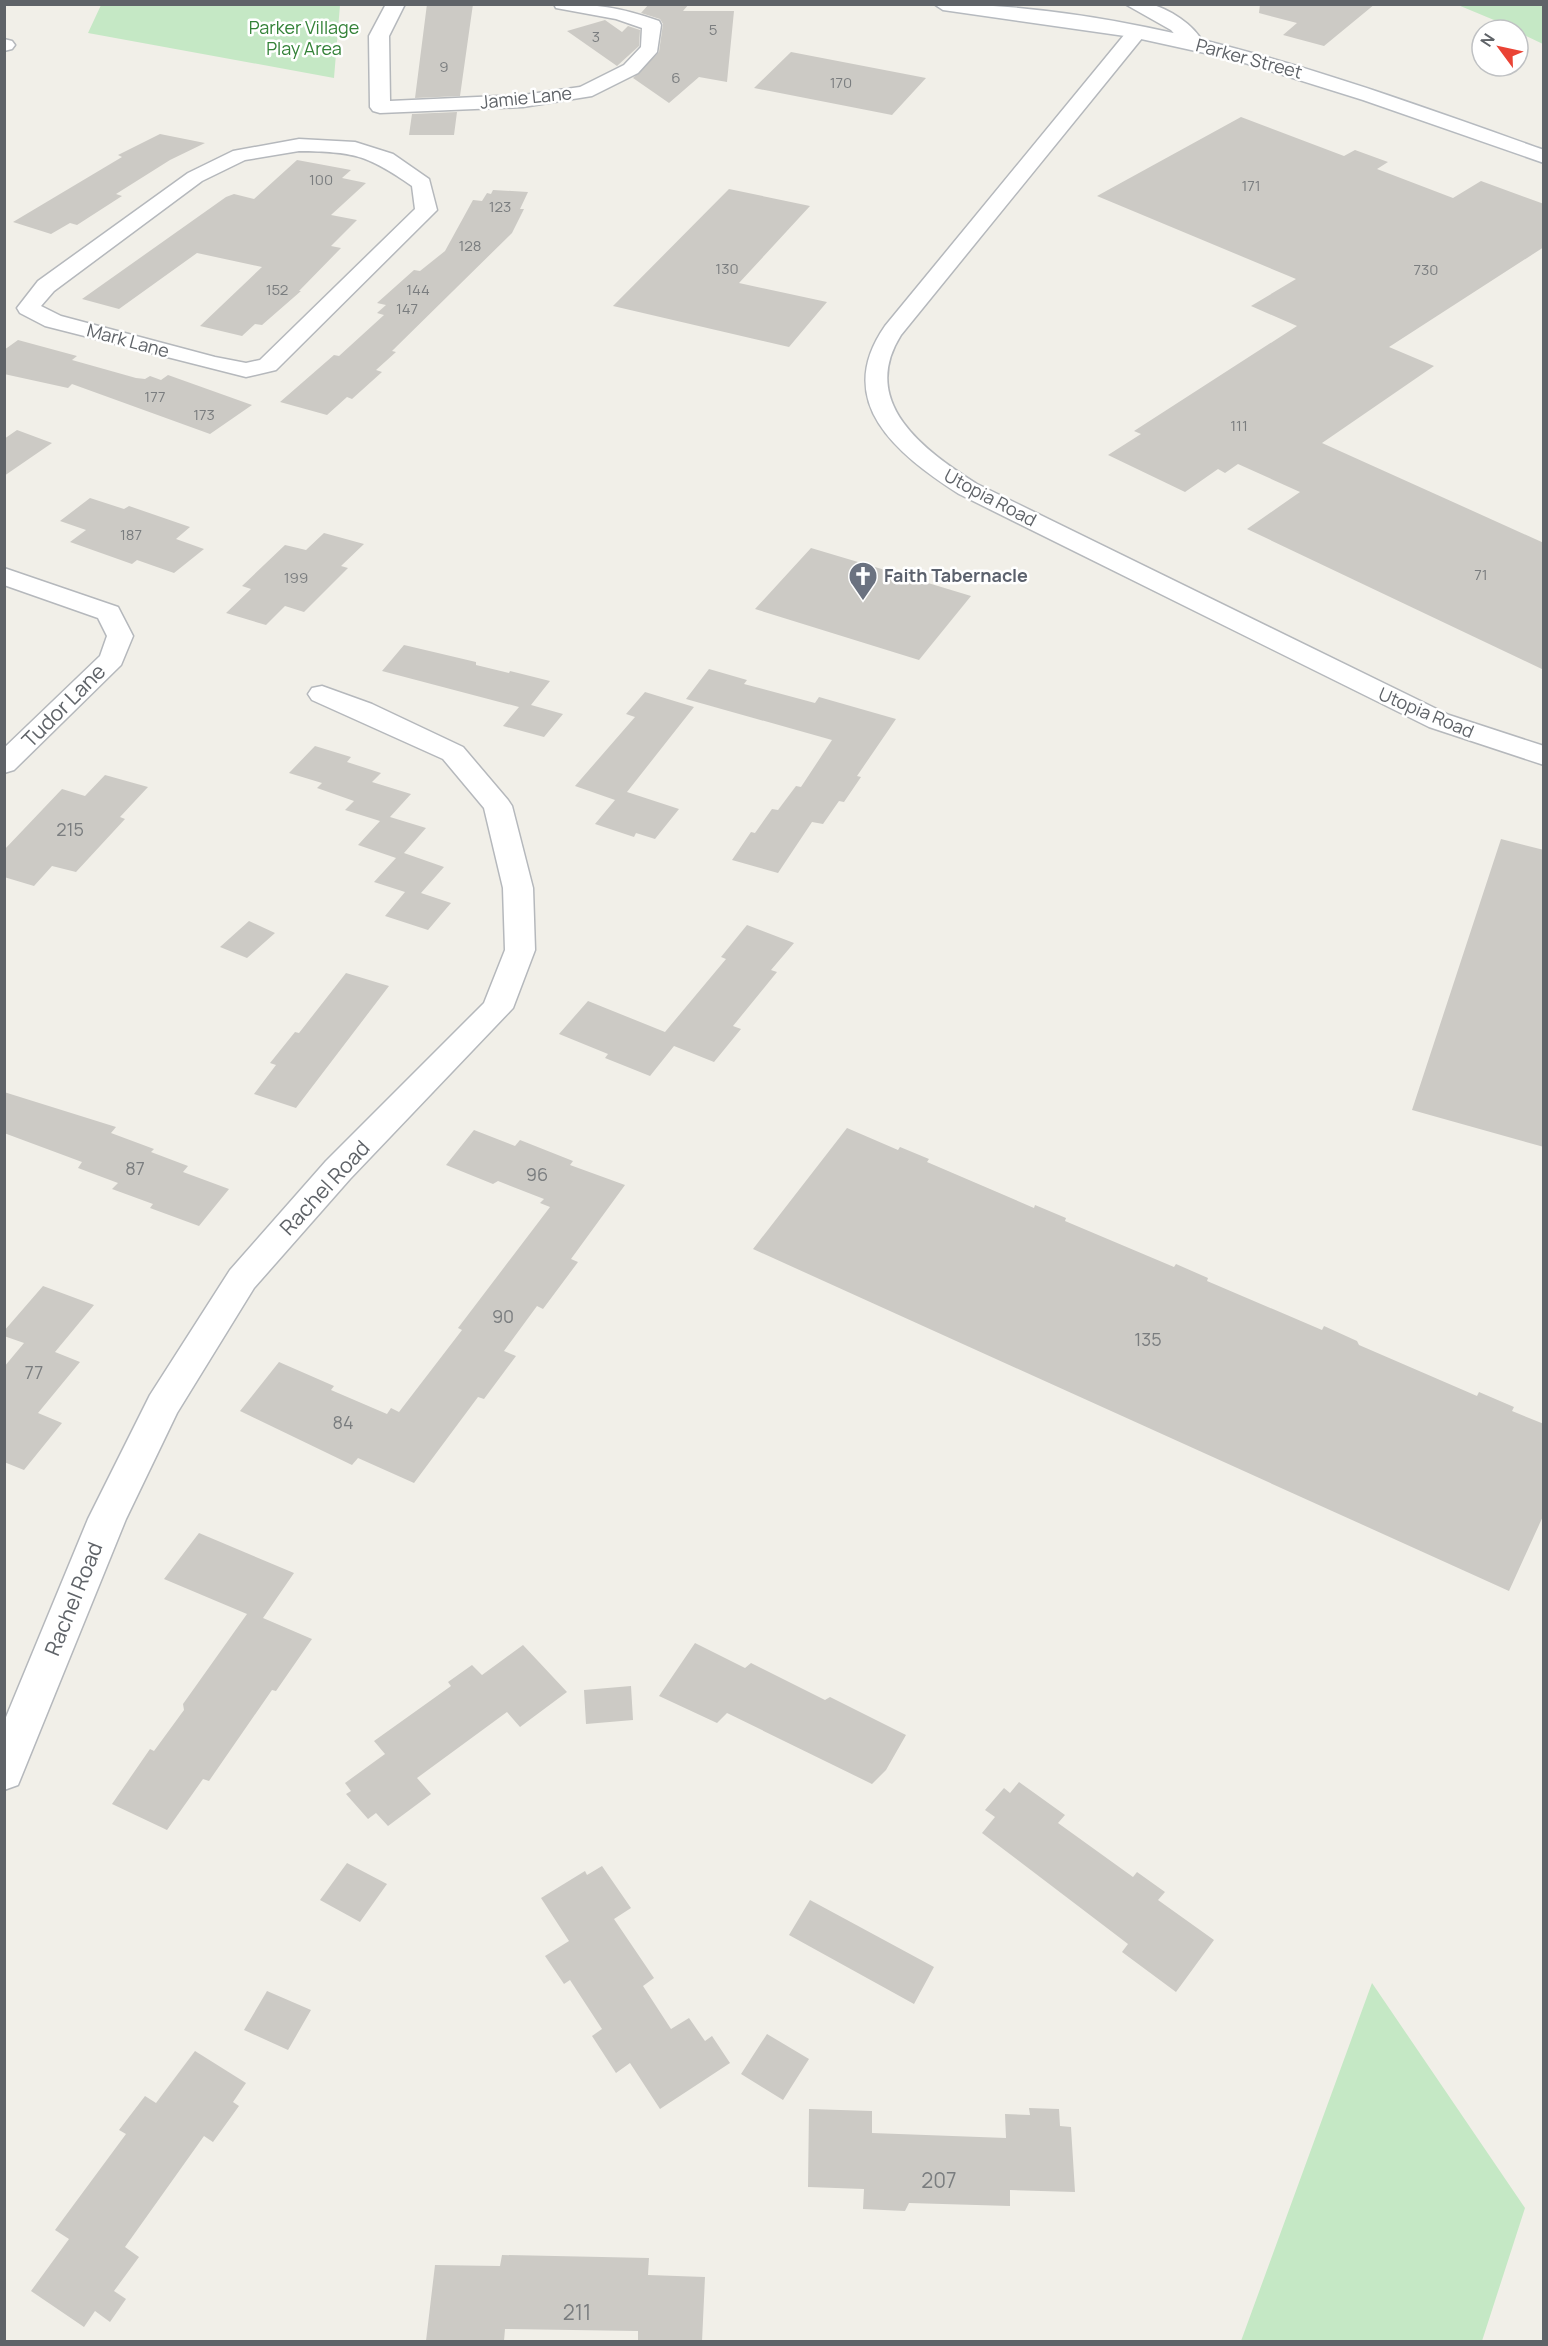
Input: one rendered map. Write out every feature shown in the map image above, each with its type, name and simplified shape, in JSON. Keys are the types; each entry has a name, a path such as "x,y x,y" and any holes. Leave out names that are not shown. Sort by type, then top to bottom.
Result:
{"street":[{"path":"364,126 381,60 379,36 396,4"},
{"name":"Jamie Lane","path":"364,126 585,92 631,69 650,48 652,25 620,14 563,4"},
{"name":"Parker Street","path":"943,4 1137,33 1193,44 1305,73 1544,157"},
{"path":"1134,4 1184,30 1193,38 1193,44"},
{"name":"Utopia Road","path":"1137,33 914,303 885,342 875,374 880,406 901,439 914,452 928,464 968,489 1439,721 1544,756"},
{"name":"Mark Lane","path":"364,126 386,158 422,183 426,210 268,365 246,370 213,363 54,321 28,308 46,286 156,203 195,177 240,155 299,145 364,126"},
{"name":"Tudor Lane","path":"4,576 109,612 120,636 112,658 4,764"},
{"name":"Rachel Road","path":"4,1772 107,1519 163,1405 243,1279 338,1170 498,1008 520,950 518,888 498,806 453,753 322,694"}],"green space":[{"name":"Parker Village Play Area","path":"101,5 340,5 334,78 88,33"},
{"path":"1458,5 1543,5 1543,44 1530,38 1530,18 1489,18"},
{"path":"1372,1983 1525,2208 1482,2341 1241,2341"}],"building":[{"path":"427,4 473,4 460,96 415,98"},
{"path":"649,4 689,4 683,11 734,11 727,82 699,77 669,103 633,78 659,52 663,24 660,19 641,13"},
{"path":"1260,4 1375,4 1324,46 1283,35 1297,23 1259,13"},
{"path":"605,20 622,32 628,26 640,30 639,46 617,66 567,31"},
{"path":"791,52 926,78 892,115 754,88"},
{"path":"457,112 454,135 409,135 412,114"},
{"path":"1241,117 1344,156 1355,150 1388,162 1377,169 1453,198 1481,181 1544,204 1544,247 1389,347 1434,366 1322,443 1544,543 1544,670 1247,529 1300,492 1238,464 1225,473 1218,469 1185,492 1108,455 1141,434 1134,431 1297,326 1251,306 1296,279 1097,196"},
{"path":"160,134 205,143 170,160 116,194 122,196 77,225 70,223 51,234 13,222 122,157 118,155"},
{"path":"297,160 351,170 342,178 366,183 331,215 357,220 331,246 341,248 299,291 301,291 262,325 255,324 242,336 200,326 262,267 197,253 119,309 82,299 226,197 234,194 254,199"},
{"path":"729,189 810,206 739,283 827,302 789,347 613,306"},
{"path":"493,190 528,192 520,209 524,209 512,233 392,351 396,352 376,370 382,372 352,399 347,397 327,415 280,402 334,355 339,356 384,315 377,313 386,305 377,303 414,270 420,271 445,251 473,200 482,201 487,193 491,194"},
{"path":"18,340 77,356 72,360 136,378 145,379 150,376 161,380 168,375 252,405 210,434 72,384 68,388 4,374 4,350"},
{"path":"17,430 52,443 4,476 4,439"},
{"path":"90,498 124,509 129,506 190,527 176,539 204,549 174,573 137,560 132,564 70,542 86,530 60,521"},
{"path":"324,533 364,544 341,566 348,568 304,612 285,606 266,625 226,613 251,589 242,586 285,545 306,550"},
{"name":"Faith Tabernacle","path":"811,548 971,596 919,660 755,609"},
{"path":"404,645 476,662 476,665 550,681 531,705 563,714 544,737 503,726 519,707 382,671"},
{"path":"709,669 747,680 744,684 815,703 819,697 896,719 857,776 861,777 844,802 839,801 823,824 812,822 778,873 732,860 751,832 755,833 772,809 778,810 796,786 801,787 832,740 686,699"},
{"path":"645,692 694,707 627,792 679,809 655,839 636,833 634,837 595,824 615,800 575,786 635,717 626,714"},
{"path":"315,746 351,757 347,762 381,773 372,782 411,794 390,817 426,828 404,853 444,867 421,893 451,903 428,930 385,916 405,892 374,882 396,858 358,845 380,821 345,810 354,801 317,788 322,783 289,773"},
{"path":"105,775 148,787 120,817 125,819 76,872 52,866 34,886 4,877 4,850 62,789 85,796"},
{"path":"1501,839 1544,850 1544,1147 1412,1110"},
{"path":"249,921 275,933 247,958 220,947"},
{"path":"747,925 794,943 771,970 777,972 733,1026 741,1029 714,1062 674,1046 650,1076 605,1058 608,1054 559,1034 588,1001 665,1032 726,959 721,957"},
{"path":"346,973 389,986 296,1108 254,1094 276,1065 270,1063 295,1032 299,1033"},
{"path":"4,1092 116,1127 111,1133 154,1149 151,1152 188,1166 183,1172 229,1189 199,1226 150,1208 153,1204 112,1189 118,1183 78,1168 82,1162 4,1133"},
{"path":"847,1128 898,1150 900,1147 929,1159 927,1162 1034,1208 1035,1205 1066,1218 1065,1221 1174,1267 1176,1264 1208,1278 1207,1281 1322,1330 1324,1326 1357,1341 1359,1345 1477,1396 1479,1392 1514,1407 1512,1411 1544,1424 1544,1514 1509,1591 753,1249"},
{"path":"474,1130 515,1146 520,1140 573,1161 570,1165 625,1185 571,1259 578,1262 543,1309 537,1306 504,1351 516,1356 484,1399 478,1397 414,1483 358,1458 352,1465 240,1411 279,1362 334,1386 331,1390 387,1414 391,1408 399,1412 462,1330 458,1328 550,1207 540,1203 544,1199 498,1181 493,1184 446,1165"},
{"path":"43,1286 94,1305 55,1352 80,1362 38,1413 62,1423 24,1470 4,1462 4,1367 24,1343 4,1336 4,1331"},
{"path":"199,1533 294,1573 263,1618 312,1639 276,1691 272,1690 209,1781 203,1779 167,1830 112,1804 150,1749 154,1751 184,1710 183,1704 247,1614 164,1579"},
{"path":"695,1643 745,1668 751,1663 825,1700 830,1697 906,1735 886,1770 872,1784 727,1713 717,1723 659,1696"},
{"path":"523,1645 567,1692 520,1727 507,1712 417,1778 431,1794 388,1826 376,1813 368,1819 346,1794 351,1791 345,1783 385,1754 374,1741 451,1686 448,1682 472,1665 482,1675"},
{"path":"631,1686 633,1720 586,1724 584,1690"},
{"path":"1019,1782 1065,1815 1058,1823 1133,1877 1137,1872 1165,1892 1158,1900 1214,1940 1176,1992 1122,1952 1128,1944 982,1833 995,1817 985,1810 1004,1788 1010,1793"},
{"path":"347,1863 387,1884 360,1922 320,1900"},
{"path":"602,1866 631,1908 614,1919 654,1978 643,1986 671,2029 689,2018 705,2041 712,2036 730,2063 660,2109 630,2063 616,2073 592,2036 602,2029 570,1980 564,1984 545,1956 569,1941 541,1898 585,1871 587,1875"},
{"path":"810,1900 934,1967 914,2004 789,1935"},
{"path":"267,1991 311,2010 288,2050 244,2030"},
{"path":"767,2034 809,2059 783,2100 741,2074"},
{"path":"195,2051 246,2083 233,2102 239,2106 213,2142 204,2136 125,2247 139,2257 114,2291 126,2299 110,2322 95,2311 84,2327 31,2291 69,2239 55,2230 126,2134 119,2130 145,2096 156,2103"},
{"path":"1029,2108 1059,2109 1060,2126 1071,2127 1075,2192 1010,2190 1010,2206 909,2203 905,2211 863,2209 864,2189 808,2187 809,2109 872,2111 872,2133 1006,2138 1005,2114 1030,2115"},
{"path":"502,2255 649,2258 648,2275 705,2277 702,2342 638,2342 638,2331 505,2329 504,2341 426,2341 435,2265 500,2266"}],"place":[{"name":"Faith Tabernacle","path":"863,602"}]}
